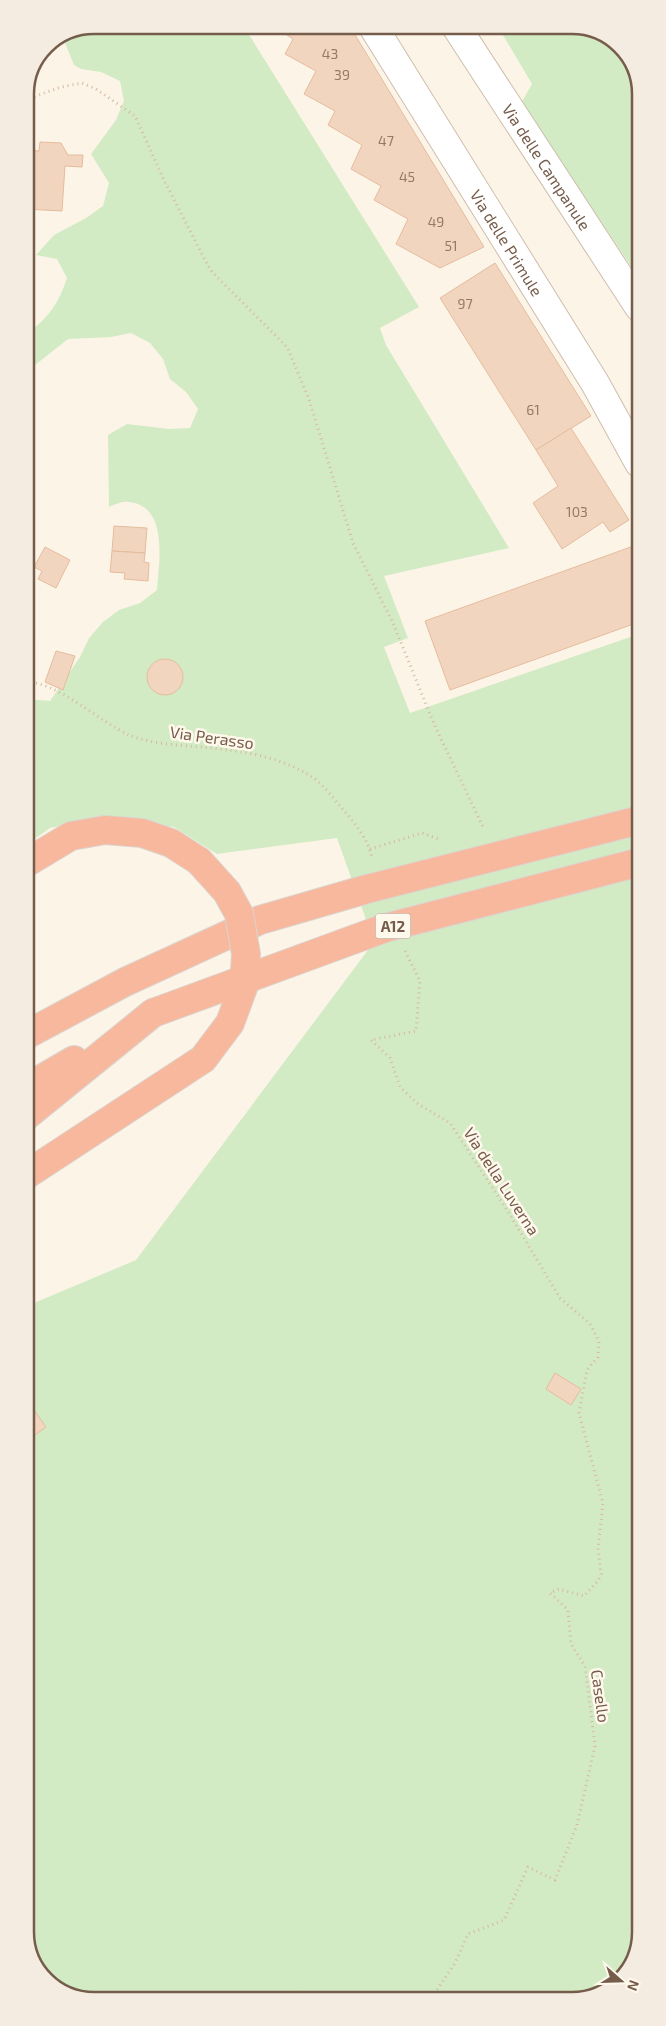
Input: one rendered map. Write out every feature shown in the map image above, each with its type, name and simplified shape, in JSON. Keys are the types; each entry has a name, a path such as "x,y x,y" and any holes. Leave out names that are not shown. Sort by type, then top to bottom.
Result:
{"highway":[{"path":"34,1031 125,982 260,920 371,878 632,822"},
{"path":"34,858 71,836 105,830 142,833 171,842 198,861 227,892 239,914 246,954 244,985 230,1023 203,1059 34,1170"},
{"name":"A12","path":"34,1083 153,1013 385,928 632,864"},
{"path":"34,1110 153,1013"}],"street":[{"name":"Via delle Primule","path":"378,34 595,383 632,450"},
{"name":"Via delle Campanule","path":"462,34 632,296"}],"path":[{"path":"34,97 61,87 82,84 96,89 135,116 168,187 212,272 287,347 309,399 353,543 393,623 434,724 485,831"},
{"name":"Via Perasso","path":"34,683 69,697 105,722 130,735 163,744 228,750 276,760 313,777 352,819 370,849"},
{"path":"371,878 370,849 422,833 446,841"},
{"name":"Via della Luverna","path":"404,948 420,982 416,1031 371,1040 390,1058 400,1087 418,1104 450,1123 507,1210 560,1298 590,1324 599,1341 598,1357 587,1370"},
{"name":"Casello","path":"436,1992 454,1963 468,1934 504,1920 528,1867 555,1880 577,1825 595,1746 585,1666 571,1644 568,1610 550,1593 559,1589 584,1596 598,1581 601,1574 598,1548 603,1503 579,1413 587,1370"}],"green space":[{"path":"249,34 419,307 380,328 386,345 509,548 384,576 408,638 384,647 410,713 632,636 632,1932 627,1956 596,1956 596,1987 588,1990 580,1992 90,1992 71,1988 57,1980 44,1966 36,1948 34,1940 34,1303 136,1260 374,942 337,838 217,854 174,827 105,817 50,828 34,839 34,700 50,701 80,657 89,638 103,622 119,610 140,603 157,590 160,551 159,537 156,524 150,513 141,506 128,502 109,507 108,435 127,424 169,429 190,428 198,409 186,392 170,379 163,359 150,343 131,333 111,337 68,339 34,366 34,328 52,310 67,278 57,259 36,255 54,235 86,218 103,206 109,183 91,154 116,120 124,101 120,81 101,72 81,69 74,65 65,41 82,35"},
{"path":"502,34 576,34 592,37 609,46 626,67 632,86 632,268 521,103 532,84"}],"building":[{"path":"286,34 354,34 484,247 440,268 396,244 408,219 374,200 381,186 351,169 362,145 328,125 335,111 304,94 316,71 285,54 293,39"},
{"path":"40,142 61,143 68,155 83,155 82,167 65,166 62,211 34,209 34,151 39,151"},
{"path":"495,263 591,416 536,450 440,298"},
{"path":"571,428 629,520 610,532 603,522 562,549 533,503 558,486 536,450"},
{"path":"114,526 147,528 145,553 112,551"},
{"path":"45,547 70,560 56,588 38,579 42,571 34,567"},
{"path":"632,547 632,625 450,690 425,621"},
{"path":"112,551 145,553 144,562 149,563 148,581 124,579 125,573 110,572"},
{"path":"56,651 75,656 63,690 45,682"},
{"path":"165,659 177,665 183,677 177,689 165,695 153,689 147,677 153,665"},
{"path":"555,1373 581,1389 571,1405 546,1389"},
{"path":"34,1410 46,1427 35,1435 34,1434"}]}
